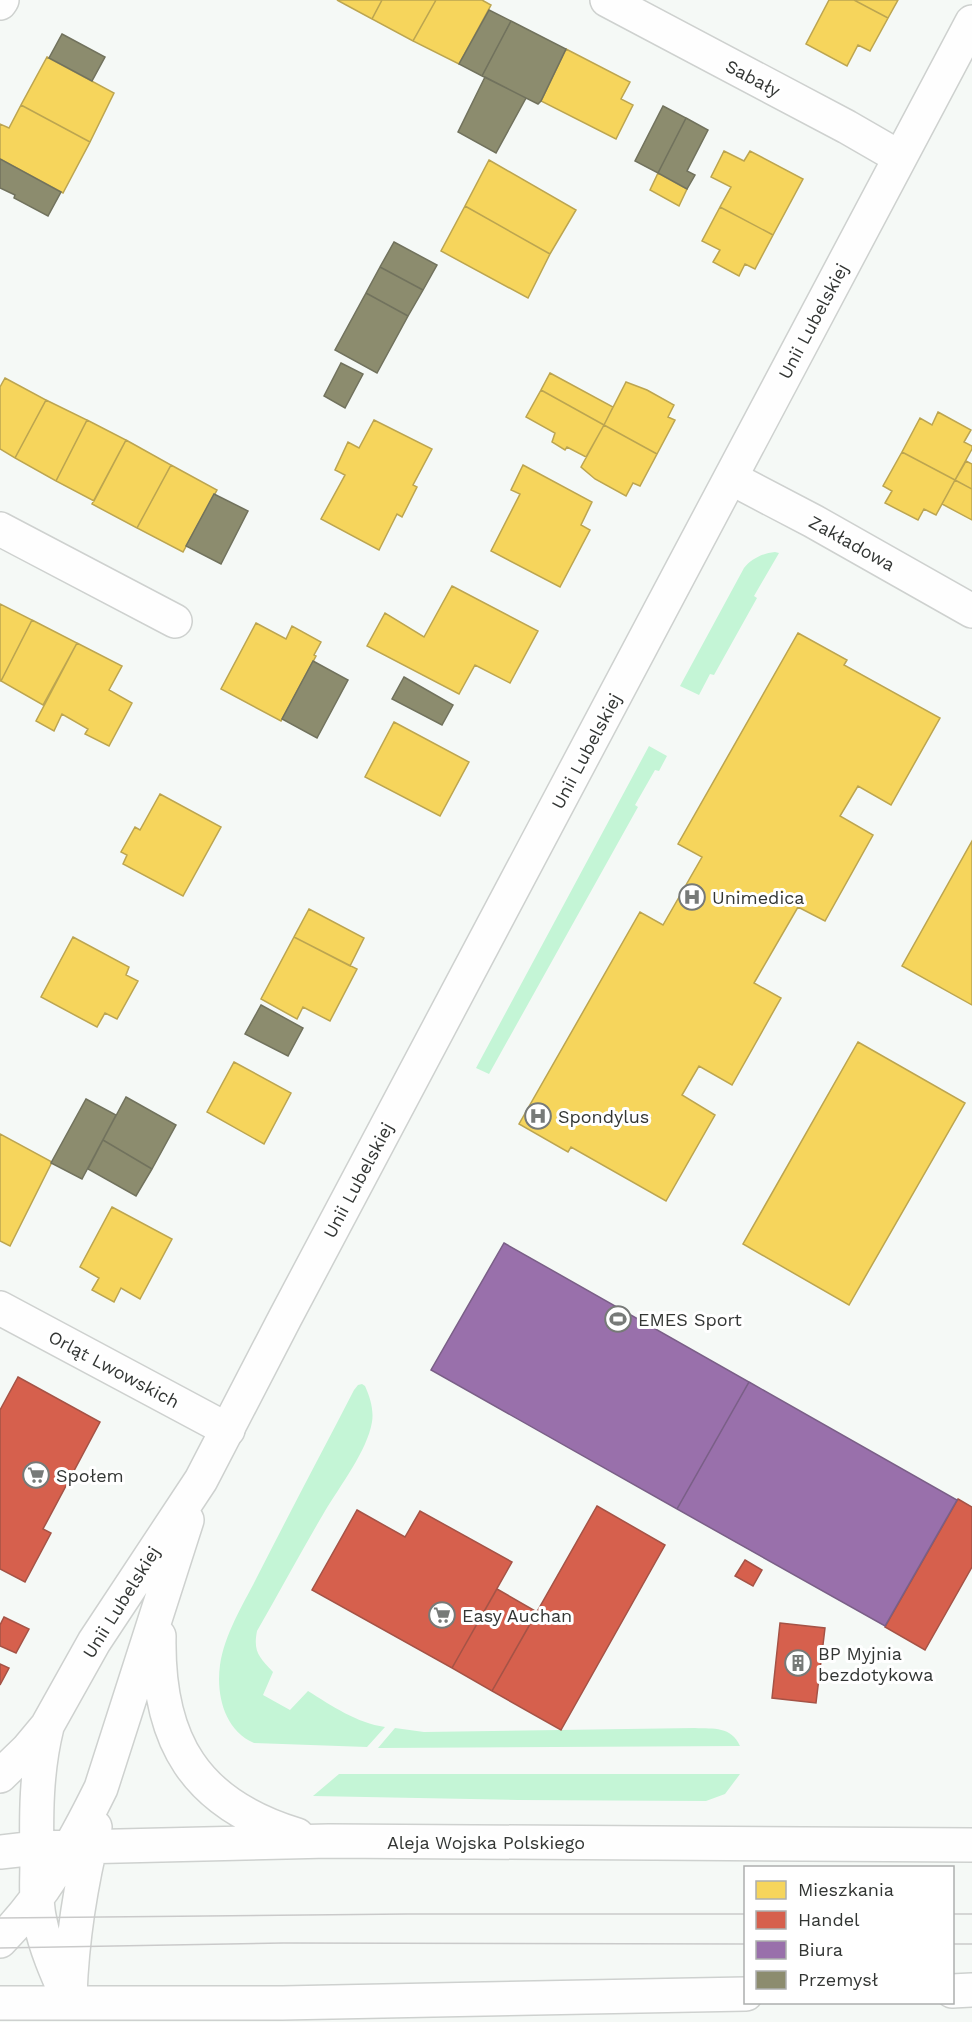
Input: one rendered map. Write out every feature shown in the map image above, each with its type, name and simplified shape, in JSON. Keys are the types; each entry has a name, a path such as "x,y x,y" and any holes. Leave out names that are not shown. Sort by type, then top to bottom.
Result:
{"street":[{"name":"Sabały","path":"606,0 899,157"},
{"name":"Unii Lubelskiej","path":"0,1776 27,1750 47,1726 100,1633 201,1480 290,1307 972,22"},
{"name":"Zakładowa","path":"731,478 972,610"},
{"path":"0,529 175,621"},
{"name":"Orląt Lwowskich","path":"0,1308 228,1430"},
{"name":"Unii Lubelskiej","path":"80,1847 112,1758 201,1480"},
{"name":"Unii Lubelskiej","path":"162,1596 159,1628 160,1682 170,1724 185,1758 201,1780 233,1807 283,1831 329,1841"},
{"name":"Unii Lubelskiej","path":"36,1848 38,1793 47,1726"},
{"name":"Aleja Wojska Polskiego","path":"0,1852 36,1848 329,1841 972,1845"},
{"path":"0,1941 80,1847"},
{"path":"73,2012 74,1938 80,1847"},
{"path":"36,1848 39,1917 48,1954 73,2012"},
{"path":"954,1991 972,1990"},
{"path":"0,2003 73,2012 272,2003 744,1994"}],"green space":[{"path":"779,553 754,596 757,598 714,675 710,674 699,695 680,686 744,568 758,557"},
{"path":"649,746 667,756 659,771 655,770 635,805 638,807 489,1074 476,1068"},
{"path":"362,1384 365,1386 372,1413 372,1422 365,1445 257,1631 256,1644 261,1658 273,1672 263,1695 290,1710 308,1691 355,1718 385,1727 367,1747 254,1743 235,1729 224,1710 219,1688 222,1653 235,1620 281,1530 354,1390"},
{"path":"395,1728 424,1732 709,1728 727,1732 740,1746 378,1748"},
{"path":"339,1774 740,1774 725,1794 706,1801 313,1796"}],"building: Mieszkania":[{"path":"337,0 382,0 372,19"},
{"path":"382,0 436,0 413,41 372,19"},
{"path":"436,0 482,0 491,5 459,64 413,41"},
{"path":"829,0 854,0 888,18 870,51 858,45 847,66 806,44"},
{"path":"854,0 898,0 888,18"},
{"path":"566,49 630,82 621,99 633,105 616,139 541,101"},
{"path":"47,57 114,93 90,142 21,105"},
{"path":"21,105 90,142 63,193 0,159 0,124 9,128"},
{"path":"724,151 744,161 750,151 803,179 773,235 720,207 731,187 711,177"},
{"path":"489,160 576,210 550,254 465,206"},
{"path":"658,173 687,189 679,206 650,190"},
{"path":"465,206 550,254 528,298 441,251"},
{"path":"720,207 773,235 755,269 745,264 739,276 713,262 720,250 702,241"},
{"path":"550,373 613,407 604,425 541,390"},
{"path":"5,378 46,400 15,458 0,449 0,387"},
{"path":"626,382 647,390 674,405 668,417 675,420 657,454 604,425"},
{"path":"541,390 604,425 586,457 567,447 565,450 552,442 555,433 526,417"},
{"path":"46,400 87,420 56,481 15,458"},
{"path":"938,412 971,430 964,442 972,446 972,449 955,480 902,452 920,418 932,425"},
{"path":"87,420 126,440 94,501 56,481"},
{"path":"374,420 432,449 413,485 417,487 402,517 397,514 379,550 321,519 345,475 335,470 348,442 359,448"},
{"path":"604,425 657,454 640,486 633,483 626,496 595,479 581,467"},
{"path":"126,440 171,465 137,528 92,504"},
{"path":"902,452 955,480 936,515 924,509 918,520 885,503 892,491 883,486"},
{"path":"966,461 972,464 972,489 955,480"},
{"path":"171,465 217,490 183,552 137,528"},
{"path":"523,465 592,502 581,525 590,530 560,587 491,551 520,494 511,490"},
{"path":"955,480 972,489 972,520 942,504"},
{"path":"452,586 538,631 510,683 475,665 459,694 367,646 385,613 424,637"},
{"path":"0,604 32,620 1,681 0,681"},
{"path":"32,620 77,643 43,705 1,681"},
{"path":"256,623 286,639 292,626 321,642 314,655 316,656 281,721 221,689"},
{"path":"798,633 847,660 844,665 940,718 891,805 858,786 840,816 873,835 825,921 798,907 754,983 781,998 732,1085 699,1066 682,1095 715,1115 666,1201 571,1147 568,1152 519,1124 640,912 663,925 702,857 678,844"},
{"path":"77,643 122,666 109,690 132,703 109,746 85,734 88,729 62,714 54,731 36,721"},
{"path":"394,722 469,762 440,816 365,777"},
{"path":"160,794 221,827 183,896 123,864 127,855 121,852 135,827 140,830"},
{"path":"972,841 972,1005 902,966"},
{"path":"309,909 364,938 350,966 294,937"},
{"path":"73,937 129,967 126,975 138,981 117,1019 105,1013 97,1027 41,997"},
{"path":"294,937 357,969 330,1021 303,1007 297,1019 261,999"},
{"path":"858,1042 965,1103 849,1305 743,1244"},
{"path":"234,1062 291,1093 264,1144 207,1112"},
{"path":"0,1134 52,1162 10,1246 0,1241"},
{"path":"112,1207 172,1239 140,1299 121,1288 114,1302 92,1290 99,1278 80,1267"}],"building: Handel":[{"name":"Społem","path":"18,1377 100,1422 43,1529 51,1533 25,1582 0,1569 0,1410"},
{"path":"958,1499 972,1507 972,1567 925,1650 885,1627"},
{"path":"597,1506 665,1545 561,1730 492,1691"},
{"path":"357,1510 405,1537 420,1511 512,1562 452,1668 312,1590"},
{"path":"745,1560 762,1570 753,1586 735,1576"},
{"path":"497,1589 537,1612 492,1691 452,1668"},
{"path":"4,1617 29,1629 16,1653 0,1646 0,1625"},
{"name":"BP Myjnia bezdotykowa","path":"780,1623 825,1628 816,1703 772,1698"},
{"path":"0,1664 9,1668 0,1685"}],"building: Biura":[{"path":"504,1243 749,1382 677,1509 431,1370"},
{"path":"749,1382 957,1500 885,1626 677,1509"}],"building: Przemysł":[{"path":"489,10 511,21 482,76 459,64"},
{"path":"511,21 566,49 538,104 482,76"},
{"path":"62,34 105,57 92,81 49,58"},
{"path":"485,77 526,98 496,153 458,132"},
{"path":"663,106 686,118 658,173 635,161"},
{"path":"686,118 708,130 687,171 695,175 687,189 658,173"},
{"path":"0,159 61,192 48,216 0,188"},
{"path":"394,242 437,265 423,290 380,267"},
{"path":"380,267 423,290 408,316 366,293"},
{"path":"366,293 408,316 377,373 335,350"},
{"path":"341,363 363,374 345,408 324,396"},
{"path":"214,494 248,511 221,564 186,546"},
{"path":"313,661 348,680 317,738 282,719"},
{"path":"404,677 453,705 442,725 392,699"},
{"path":"261,1005 303,1028 288,1056 245,1034"},
{"path":"126,1097 176,1125 152,1169 103,1140"},
{"path":"86,1099 116,1115 82,1179 51,1163"},
{"path":"103,1140 152,1169 136,1196 88,1169"}],"tram line":[{"path":"0,1918 407,1914 744,1914"},
{"path":"954,1914 972,1914"},
{"path":"0,1948 283,1943 744,1944"},
{"path":"954,1944 972,1944"}],"place":[{"name":"Unimedica","path":"692,897"},
{"name":"Spondylus","path":"538,1116"},
{"name":"EMES Sport","path":"618,1319"},
{"name":"Społem","path":"36,1475"},
{"name":"Easy Auchan","path":"442,1615"},
{"name":"BP Myjnia bezdotykowa","path":"798,1663"}]}
